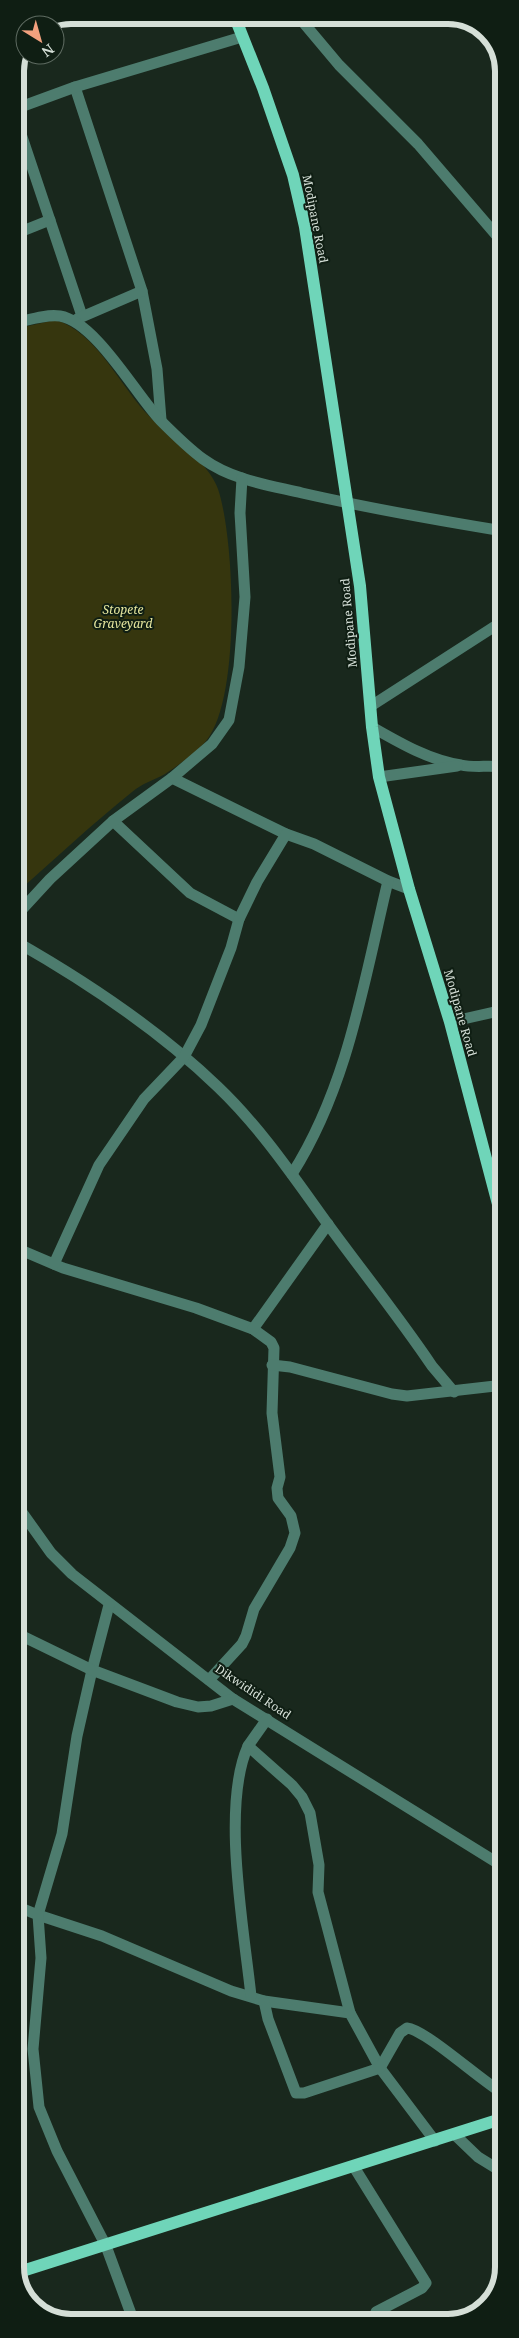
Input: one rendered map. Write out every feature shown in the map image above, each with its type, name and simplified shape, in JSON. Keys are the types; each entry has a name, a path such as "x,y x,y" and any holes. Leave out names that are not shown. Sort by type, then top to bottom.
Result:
{"main road":[{"name":"Modipane Road","path":"237,24 263,88 290,166 303,218 349,504 360,586 372,727 379,776 409,889 450,1022 495,1190"},
{"path":"24,2270 495,2121"}],"street":[{"path":"305,24 348,75 418,144 495,234"},
{"path":"24,106 75,87 242,37"},
{"path":"75,87 142,291 157,369 160,420"},
{"path":"24,143 50,220 78,319 160,420 202,458 220,469 242,478 349,504 495,530"},
{"path":"24,230 50,220"},
{"path":"24,321 60,316 78,319 142,291"},
{"path":"24,907 50,879 113,821 172,778 212,744 229,720 239,667 245,597 240,513 242,478"},
{"path":"371,706 495,626"},
{"path":"372,727 419,752 462,765"},
{"path":"379,776 462,765 495,767"},
{"path":"172,778 286,834 314,844 388,881 409,889"},
{"path":"113,821 190,893 239,919"},
{"path":"54,1264 99,1165 116,1137 144,1098 184,1057 201,1025 215,991 239,919 257,882 286,834"},
{"path":"292,1174 316,1132 332,1095 367,972 388,881"},
{"path":"24,946 70,972 125,1011 184,1057 218,1087 247,1117 292,1174 432,1366 454,1392"},
{"path":"450,1022 495,1012"},
{"path":"490,1169 495,1170"},
{"path":"253,1328 328,1224"},
{"path":"24,1251 63,1268 196,1308 253,1328 272,1342 274,1348 272,1413 280,1478 278,1498 291,1516 295,1533 290,1548 254,1609 242,1644 209,1680"},
{"path":"272,1365 290,1367 392,1394 407,1396 454,1392 495,1385"},
{"name":"Dikwididi Road","path":"24,1515 51,1553 109,1605 158,1638 233,1699 495,1861"},
{"path":"109,1605 77,1736 62,1834 38,1914 41,1958 33,2049 39,2107 57,2151 106,2246 131,2314"},
{"path":"24,1637 92,1670 178,1702 198,1707 210,1706 233,1699"},
{"path":"250,1996 236,1851 238,1780 241,1763 248,1746 267,1719"},
{"path":"248,1746 292,1785 302,1797 310,1813 318,1865 318,1892 350,2012 380,2068 436,2141"},
{"path":"24,1909 102,1936 231,1991 264,2001 350,2012"},
{"path":"264,2001 268,2019 296,2094 380,2068 400,2033 406,2028 412,2029 495,2088"},
{"path":"454,2134 478,2157 495,2167"},
{"path":"354,2167 426,2283 422,2288 375,2314"}],"green space":[{"name":"Stopete Graveyard","path":"55,320 70,326 84,336 96,348 151,418 189,450 206,469 218,489 224,513 231,580 232,618 230,656 225,691 217,720 206,741 187,759 165,774 143,784 117,804 24,886 24,327"}]}
